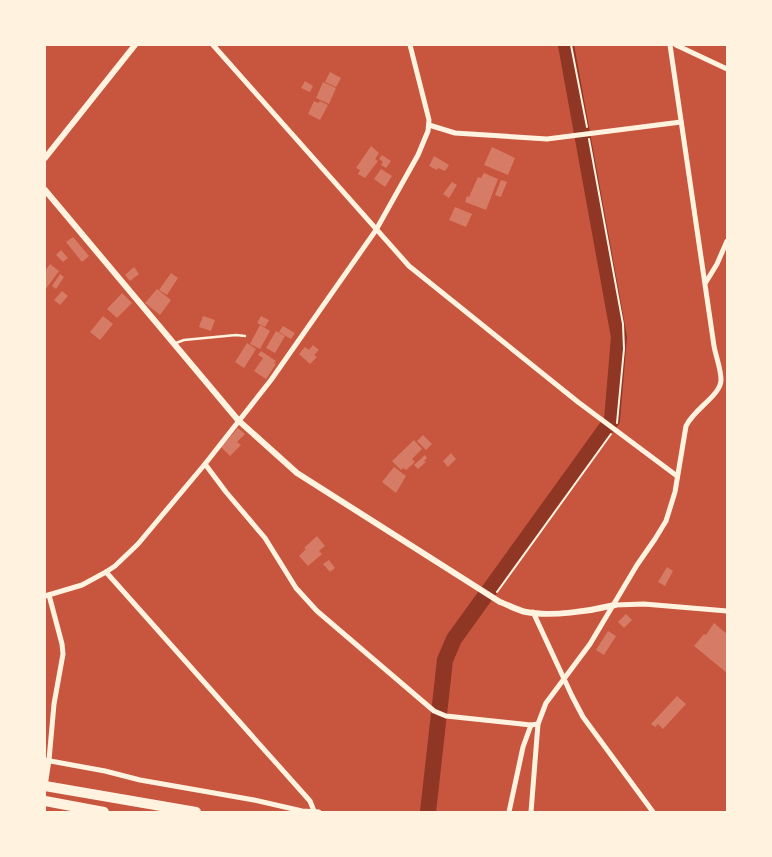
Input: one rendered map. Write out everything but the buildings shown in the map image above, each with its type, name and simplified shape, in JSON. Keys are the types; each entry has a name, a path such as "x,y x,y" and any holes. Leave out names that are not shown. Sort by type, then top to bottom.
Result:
{"highway":[{"path":"45,788 196,812"},
{"path":"45,801 104,812"}],"street":[{"path":"45,158 136,45"},
{"path":"213,45 409,266 578,402 678,476"},
{"path":"45,788 54,704 63,654 62,644 47,595 82,585 106,572 138,544 205,464 282,364 376,230 418,155 429,125 410,45"},
{"path":"531,812 538,724 546,703 590,644 615,605 637,565 666,521 672,503 686,426 689,419 698,409 723,389 714,346 670,45"},
{"path":"676,45 727,69"},
{"path":"429,125 455,133 547,139 681,122"},
{"path":"45,190 238,420 297,473 493,598 519,610 533,612 553,613 590,610 615,605 644,604 727,611"},
{"path":"706,282 717,264 727,240"},
{"path":"205,464 264,538 296,588 317,611 434,711 446,716 531,725 538,724"},
{"path":"106,572 310,801 314,811"},
{"path":"533,612 583,718 653,812"},
{"path":"509,812 523,747 531,725"},
{"path":"47,760 302,811 319,812"}],"lane":[{"path":"174,344 192,339 236,335 245,336"}],"path":[{"path":"493,598 614,429 619,415 624,350 623,329 571,45"}],"waterway":[{"path":"428,812 445,660 454,639 612,420 619,337 566,45"}]}
